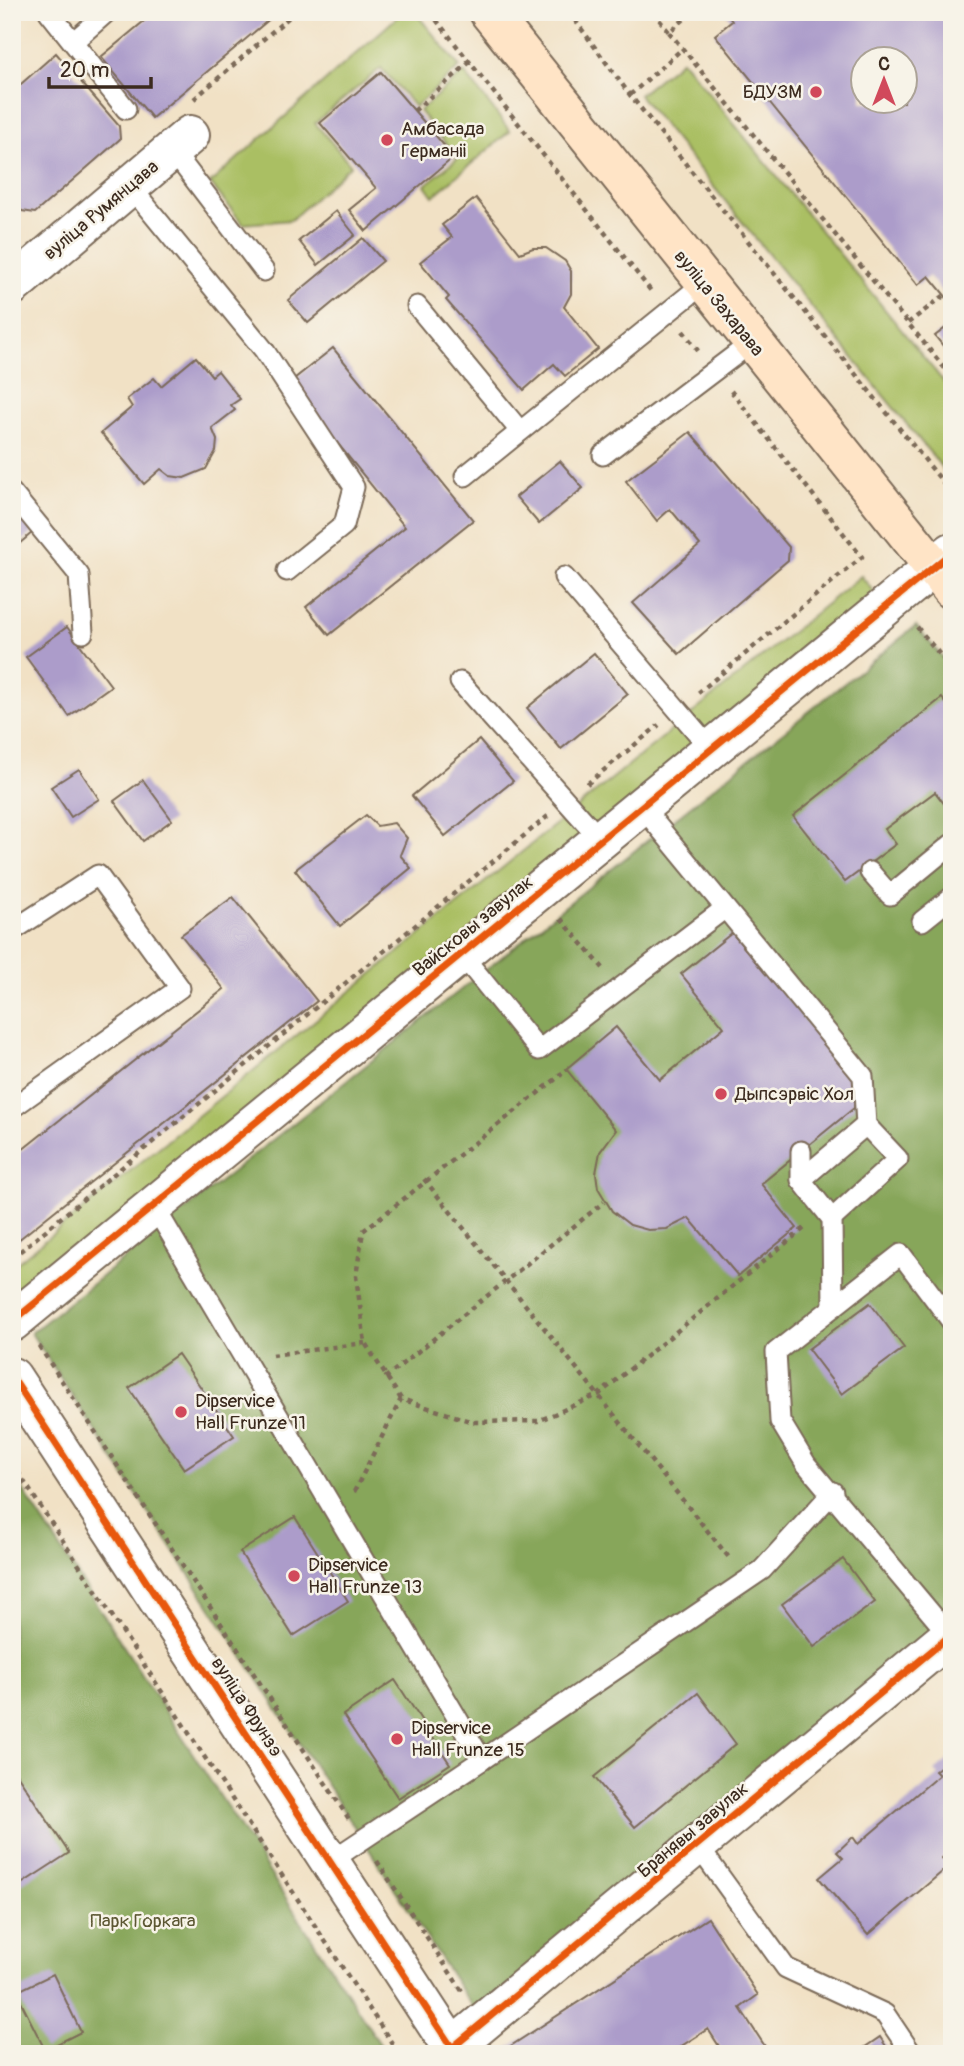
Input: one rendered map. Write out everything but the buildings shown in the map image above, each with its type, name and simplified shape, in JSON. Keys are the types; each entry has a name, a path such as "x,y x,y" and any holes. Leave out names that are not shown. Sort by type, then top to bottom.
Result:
{"main road":[{"name":"вуліца Захарава","path":"489,12 751,343 946,570"}],"street":[{"name":"вуліца Румянцава","path":"12,286 181,143"},
{"name":"Вайсковы завулак","path":"25,1333 154,1206 712,750 946,570"},
{"name":"вуліца Фрунзэ","path":"12,1377 454,2051"},
{"name":"Бранявы завулак","path":"454,2051 951,1635"}],"lane":[{"path":"50,12 126,109"},
{"path":"73,42 107,12"},
{"path":"181,143 264,271"},
{"path":"130,186 264,350 354,487 344,525 287,571"},
{"path":"465,476 704,284"},
{"path":"417,306 520,431"},
{"path":"603,455 751,343"},
{"path":"12,494 79,575 83,633"},
{"path":"564,577 712,750"},
{"path":"460,682 602,841"},
{"path":"643,808 863,1076 866,1125 898,1159 829,1215"},
{"path":"870,872 890,895 952,844"},
{"path":"12,931 98,875 180,988 12,1108"},
{"path":"922,921 952,897"},
{"path":"462,955 540,1051 724,909"},
{"path":"801,1180 866,1125"},
{"path":"801,1151 801,1180 829,1215 833,1307"},
{"path":"154,1206 482,1760"},
{"path":"951,1635 833,1492 806,1464 780,1421 776,1352 901,1254 952,1322"},
{"path":"330,1862 762,1570 833,1492"},
{"path":"698,1846 786,1968 885,2014 912,2054"}],"path":[{"path":"12,1258 862,557 430,12"},
{"path":"569,12 630,95 946,486 952,481"},
{"path":"653,12 952,377"},
{"path":"669,32 693,12"},
{"path":"630,95 682,49"},
{"path":"414,111 470,62"},
{"path":"908,323 945,295"},
{"path":"916,626 952,669"},
{"path":"568,926 620,987"},
{"path":"553,1062 561,1075 424,1180 363,1231 356,1276 365,1343 385,1378 401,1399 473,1422 537,1421 598,1395 829,1215"},
{"path":"424,1180 748,1580"},
{"path":"385,1378 604,1202"},
{"path":"25,1333 466,1997"},
{"path":"245,1359 365,1343"},
{"path":"340,1521 401,1399"},
{"path":"12,1463 399,2054"},
{"path":"383,2054 393,2047"}],"green space":[{"path":"403,12 415,12 460,67 415,107 381,68 315,123 351,165 291,220 243,224 210,183"},
{"path":"682,60 952,392 952,464 944,470 639,95"},
{"path":"464,72 510,131 433,196 425,185 458,158 419,111"},
{"path":"861,576 884,604 27,1301 12,1283 12,1267"},
{"path":"916,626 952,669 952,1620 482,2022 31,1333"},
{"name":"Парк Горкага","path":"12,1473 385,2052 386,2054 12,2054"}],"cycle path":[{"path":"12,1322 952,552"},
{"path":"12,1377 456,2054"},
{"path":"452,2048 952,1634"}],"place":[{"name":"БДУЗМ","path":"816,92"},
{"name":"Амбасада Германіі","path":"387,140"},
{"name":"Дыпсэрвіс Хол","path":"721,1094"},
{"name":"Dipservice Hall Frunze 11","path":"181,1412"},
{"name":"Dipservice Hall Frunze 13","path":"294,1576"},
{"name":"Dipservice Hall Frunze 15","path":"397,1739"}]}
